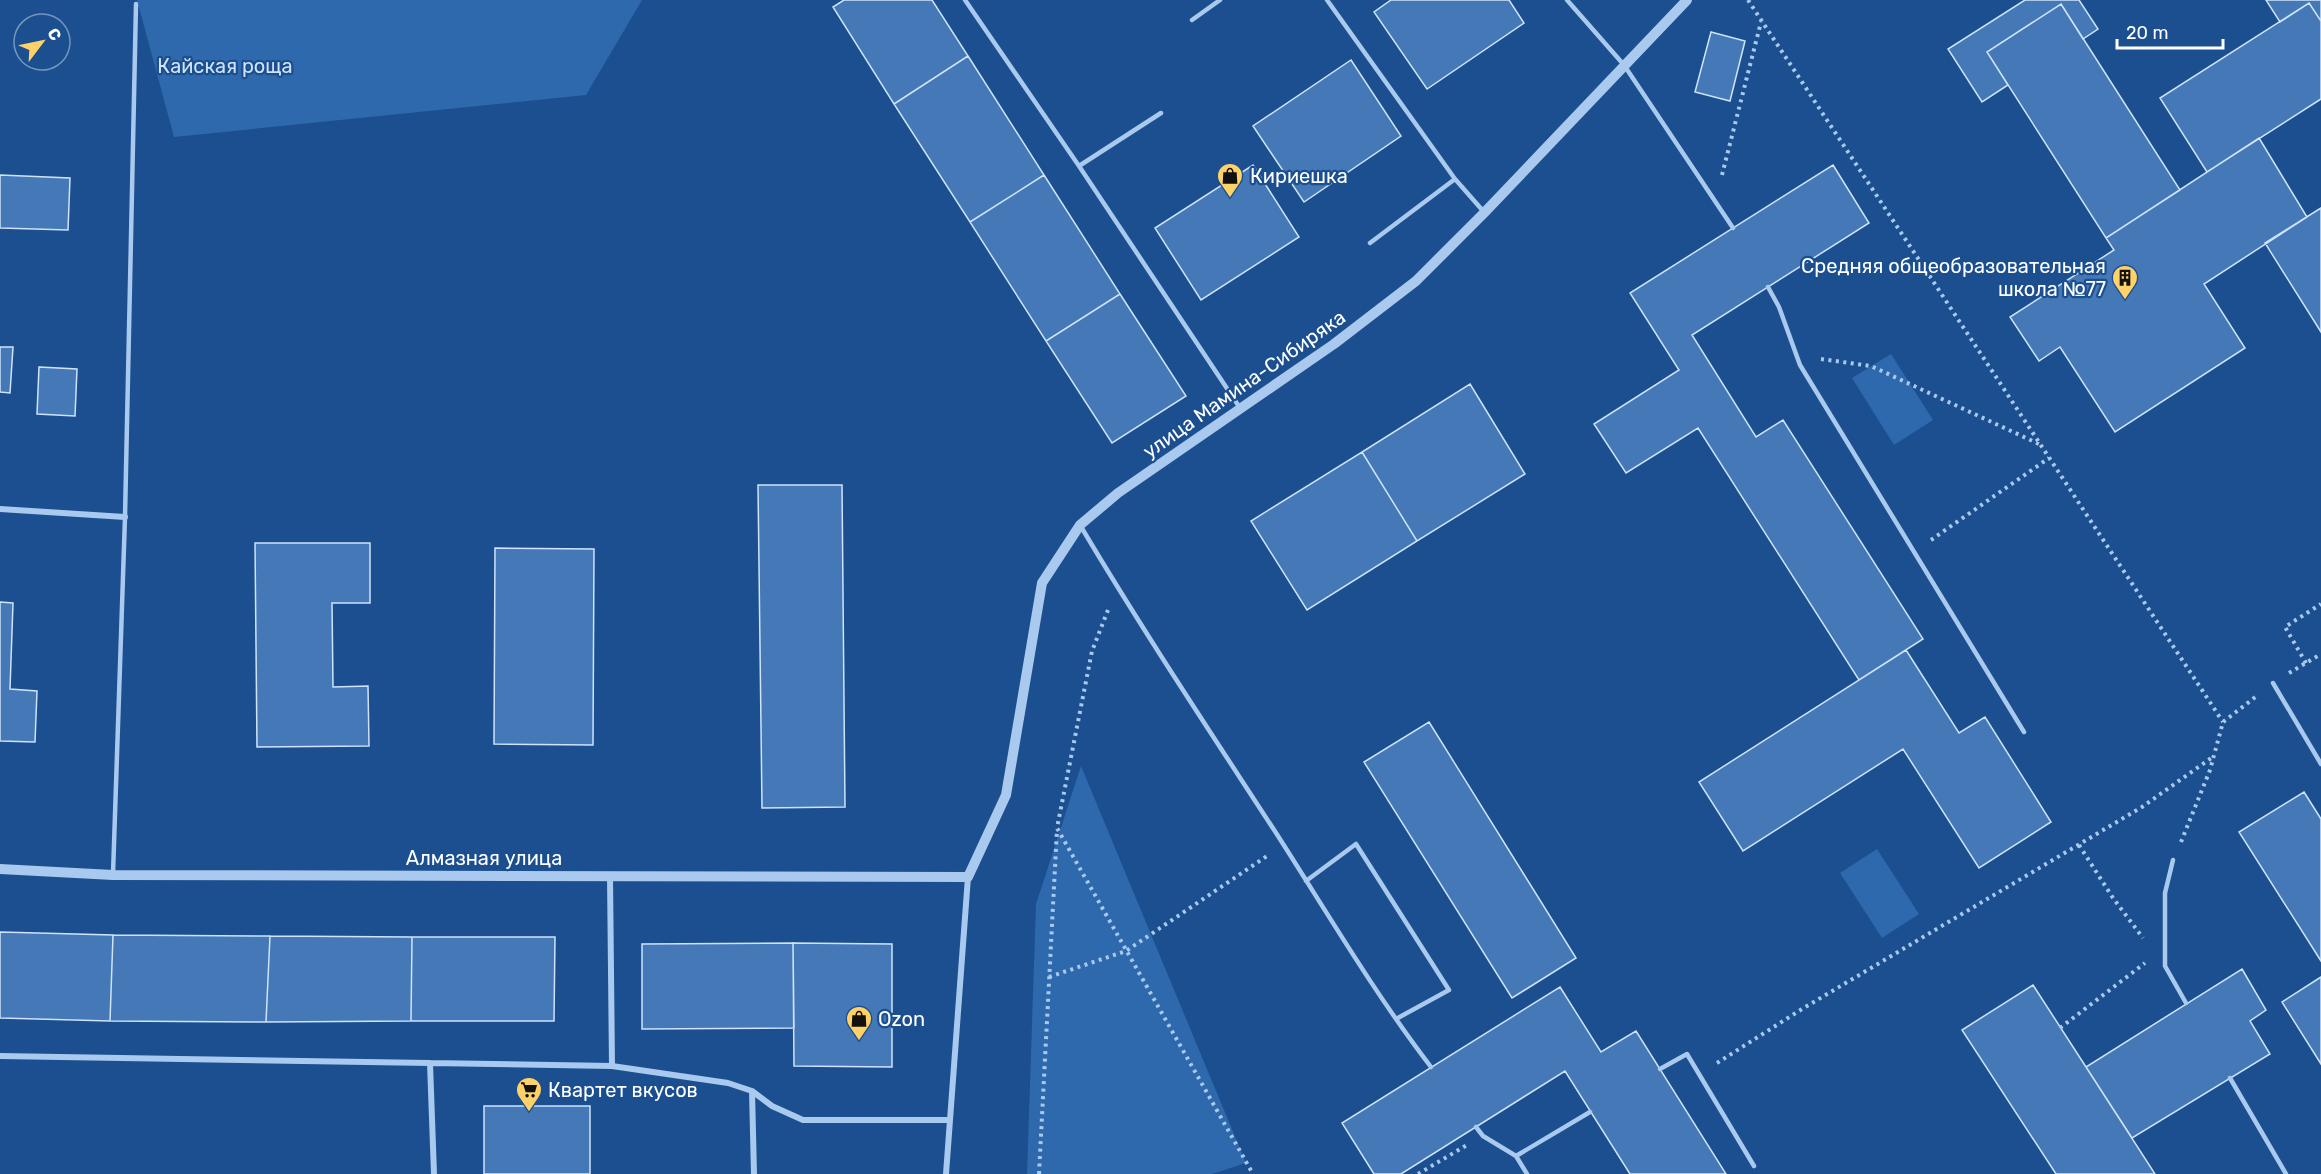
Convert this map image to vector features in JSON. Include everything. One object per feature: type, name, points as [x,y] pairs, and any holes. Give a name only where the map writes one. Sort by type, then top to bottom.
[{"type":"street","name":"улица Мамина-Сибиряка","points":[[968,877],[1006,795],[1042,584],[1080,525],[1118,493],[1242,410],[1416,281],[1687,0]]},
{"type":"street","points":[[0,509],[125,517]]},
{"type":"street","name":"Алмазная улица","points":[[0,869],[113,875],[968,877]]},
{"type":"street","points":[[610,876],[612,1066]]},
{"type":"street","points":[[946,1174],[968,877]]},
{"type":"street","points":[[0,1056],[612,1066],[728,1083],[752,1091],[772,1106],[803,1120],[950,1120]]},
{"type":"street","points":[[430,1063],[434,1174]]},
{"type":"street","points":[[752,1091],[754,1174]]},
{"type":"lane","points":[[965,0],[1242,410]]},
{"type":"lane","points":[[1192,20],[1220,0]]},
{"type":"lane","points":[[1327,0],[1455,178],[1484,213]]},
{"type":"lane","points":[[1567,0],[1624,65],[1733,228]]},
{"type":"lane","points":[[113,875],[125,517],[136,4]]},
{"type":"lane","points":[[1079,166],[1161,113]]},
{"type":"lane","points":[[1370,243],[1455,178]]},
{"type":"lane","points":[[1768,287],[1779,307],[1800,365],[2024,732]]},
{"type":"lane","points":[[1080,525],[1306,881],[1396,1019],[1431,1067]]},
{"type":"lane","points":[[2273,683],[2321,764]]},
{"type":"lane","points":[[1306,881],[1356,844],[1449,990],[1396,1019]]},
{"type":"lane","points":[[2173,860],[2165,892],[2165,966],[2186,1003]]},
{"type":"lane","points":[[1660,1069],[1687,1054],[1754,1166]]},
{"type":"lane","points":[[2230,1078],[2286,1174]]},
{"type":"lane","points":[[1516,1156],[1590,1112]]},
{"type":"lane","points":[[1476,1127],[1483,1136],[1516,1156],[1527,1174]]},
{"type":"path","points":[[1748,0],[2223,722]]},
{"type":"path","points":[[1715,202],[1761,22]]},
{"type":"path","points":[[1796,356],[1871,366],[2039,444]]},
{"type":"path","points":[[1913,552],[2049,458]]},
{"type":"path","points":[[1039,1174],[1057,828],[1092,651],[1117,586]]},
{"type":"path","points":[[2306,663],[2285,627],[2321,604]]},
{"type":"path","points":[[2173,860],[2210,770],[2223,722],[2273,683],[2321,654]]},
{"type":"path","points":[[1699,1075],[1802,1009],[2142,807],[2214,756]]},
{"type":"path","points":[[1057,828],[1253,1174]]},
{"type":"path","points":[[1049,977],[1126,951],[1284,845]]},
{"type":"path","points":[[2079,845],[2113,898],[2165,966]]},
{"type":"path","points":[[2060,1028],[2156,955]]},
{"type":"path","points":[[1418,1174],[1483,1136]]},
{"type":"green space","name":"Кайская роща","points":[[137,0],[642,0],[586,95],[174,137]]},
{"type":"green space","points":[[1891,354],[1933,420],[1894,445],[1852,378]]},
{"type":"green space","points":[[1081,766],[1246,1163],[1212,1174],[1027,1174],[1036,904]]},
{"type":"green space","points":[[1877,849],[1919,914],[1882,938],[1840,873]]},
{"type":"building","points":[[844,0],[932,0],[968,56],[894,104],[833,7]]},
{"type":"building","points":[[1391,0],[1509,0],[1524,23],[1427,89],[1374,12]]},
{"type":"building","points":[[2025,0],[2079,0],[2098,29],[2083,39],[2061,4],[1987,52],[2008,85],[1982,102],[1948,49]]},
{"type":"building","points":[[2266,0],[2321,0],[2321,21],[2309,3],[2280,22]]},
{"type":"building","points":[[2309,3],[2321,21],[2321,99],[2207,172],[2160,98]]},
{"type":"building","name":"Средняя общеобразовательная школа №77","points":[[2061,4],[2180,190],[2106,238],[1987,52]]},
{"type":"building","points":[[1711,32],[1745,41],[1730,101],[1695,92]]},
{"type":"building","points":[[968,56],[1044,175],[970,222],[894,104]]},
{"type":"building","points":[[1351,60],[1401,136],[1304,202],[1253,126]]},
{"type":"building","name":"Средняя общеобразовательная школа №77","points":[[2259,138],[2307,217],[2204,284],[2245,348],[2115,432],[2060,347],[2039,361],[2010,317],[2114,250],[2106,238]]},
{"type":"building","points":[[1253,165],[1299,237],[1201,300],[1155,228]]},
{"type":"building","points":[[1833,165],[1869,223],[1692,335],[1756,437],[1783,420],[1923,639],[1859,680],[1698,428],[1626,473],[1594,424],[1679,370],[1630,293]]},
{"type":"building","points":[[0,175],[70,178],[68,230],[0,228]]},
{"type":"building","points":[[1044,175],[1120,294],[1046,341],[970,222]]},
{"type":"building","points":[[2321,208],[2321,332],[2265,243]]},
{"type":"building","points":[[1120,294],[1186,396],[1112,443],[1046,341]]},
{"type":"building","points":[[0,347],[13,347],[10,393],[0,392]]},
{"type":"building","points":[[39,367],[77,369],[75,416],[37,414]]},
{"type":"building","points":[[1470,384],[1525,474],[1417,541],[1362,452]]},
{"type":"building","points":[[1362,452],[1417,541],[1307,610],[1251,521]]},
{"type":"building","points":[[758,485],[842,485],[845,807],[762,808]]},
{"type":"building","points":[[255,543],[370,543],[370,603],[332,603],[333,687],[368,686],[369,746],[257,747]]},
{"type":"building","points":[[495,548],[594,549],[593,745],[494,744]]},
{"type":"building","points":[[0,602],[13,603],[10,689],[37,691],[35,742],[0,741]]},
{"type":"building","points":[[1906,650],[1959,733],[1985,717],[2051,822],[1979,868],[1903,749],[1743,851],[1699,782]]},
{"type":"building","points":[[1429,722],[1576,958],[1512,998],[1364,762]]},
{"type":"building","points":[[2304,792],[2321,819],[2321,961],[2239,832]]},
{"type":"building","points":[[0,932],[113,935],[110,1021],[0,1018]]},
{"type":"building","points":[[113,935],[270,936],[266,1022],[110,1021]]},
{"type":"building","points":[[270,936],[412,937],[411,1021],[266,1022]]},
{"type":"building","points":[[412,937],[555,937],[554,1021],[411,1021]]},
{"type":"building","points":[[793,943],[794,1028],[642,1029],[642,944]]},
{"type":"building","points":[[793,943],[892,944],[892,1067],[794,1066]]},
{"type":"building","points":[[2242,969],[2266,1010],[2250,1021],[2270,1054],[2132,1138],[2086,1067]]},
{"type":"building","points":[[2321,977],[2321,1064],[2282,1002]]},
{"type":"building","points":[[2033,985],[2155,1174],[2056,1174],[1962,1030]]},
{"type":"building","points":[[1560,987],[1601,1052],[1636,1031],[1726,1174],[1630,1174],[1565,1071],[1401,1174],[1374,1174],[1342,1123]]},
{"type":"building","points":[[484,1106],[590,1106],[590,1174],[484,1174]]},
{"type":"place","name":"Кириешка","points":[[1230,199]]},
{"type":"place","name":"Средняя общеобразовательная школа №77","points":[[2125,301]]},
{"type":"place","name":"Ozon","points":[[859,1042]]},
{"type":"place","name":"Квартет вкусов","points":[[529,1113]]}]
